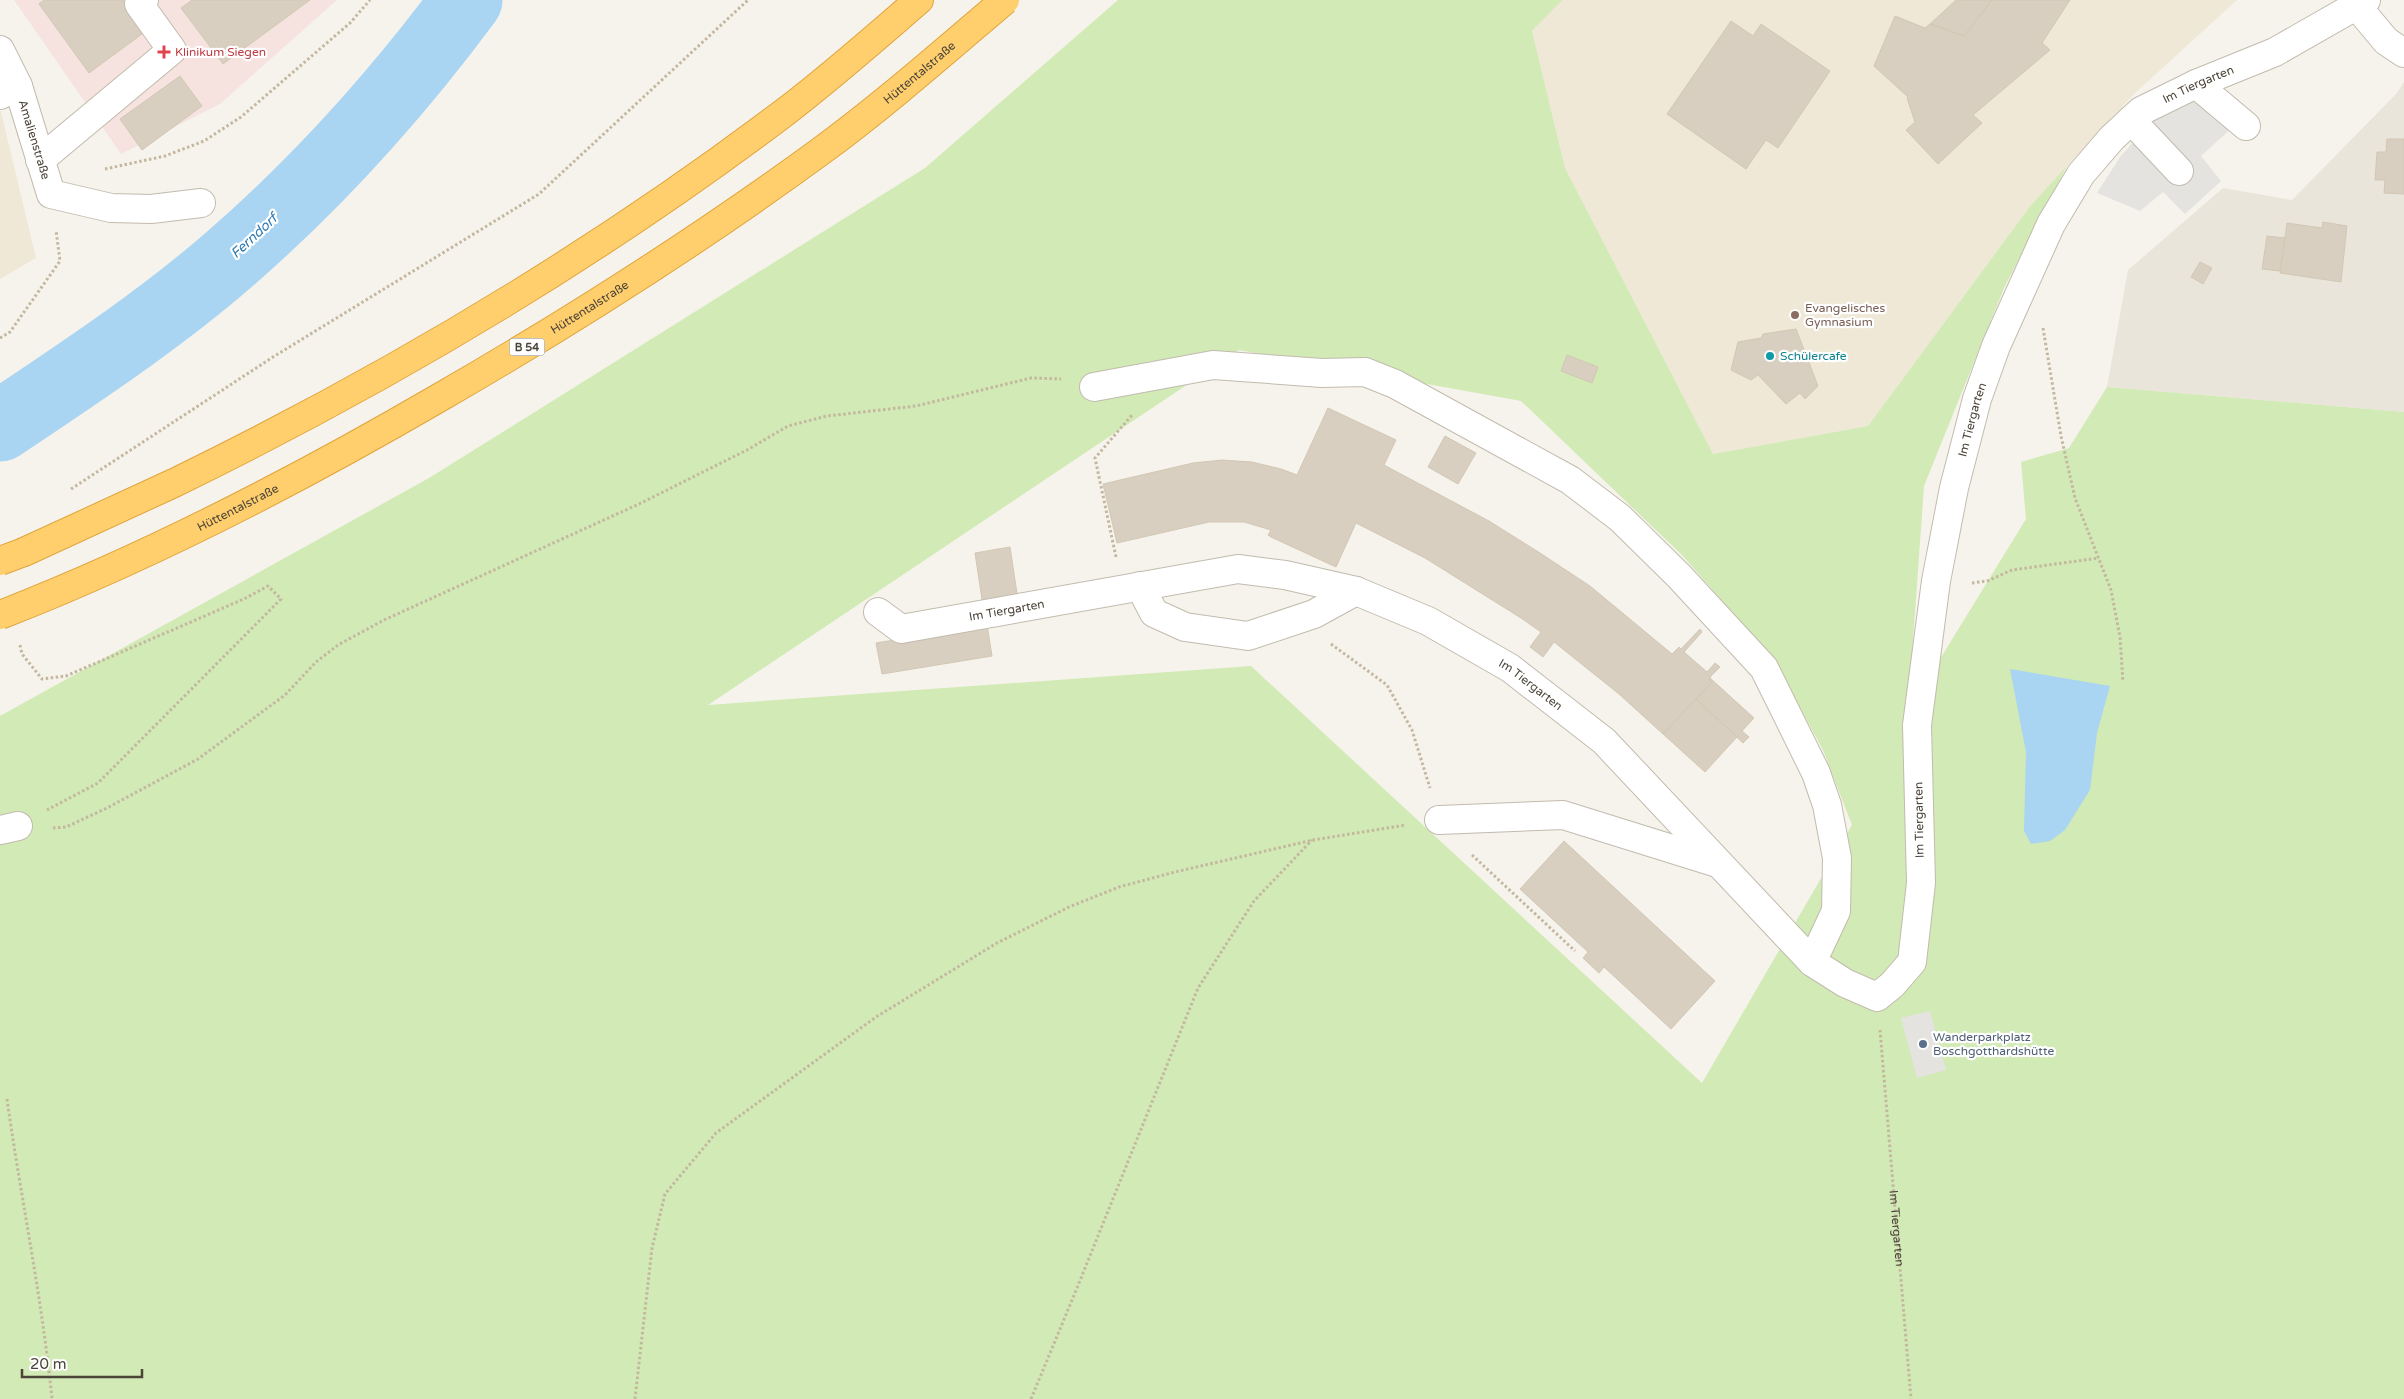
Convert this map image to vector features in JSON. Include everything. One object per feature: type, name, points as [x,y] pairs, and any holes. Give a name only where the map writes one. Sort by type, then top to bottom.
[{"type":"highway","points":[[8,556],[174,482],[330,402],[512,298],[664,199],[786,111],[919,0]]},
{"type":"highway","name":"Hüttentalstraße","points":[[0,615],[196,530],[359,445],[529,346],[693,241],[824,149],[1005,0]]},
{"type":"street","points":[[40,160],[172,50],[139,4],[144,0]]},
{"type":"street","points":[[2361,2],[2386,41],[2404,53]]},
{"type":"street","name":"Im Tiergarten","points":[[878,612],[901,629],[1238,569],[1285,575],[1356,591],[1428,621],[1510,668],[1604,741],[1812,962],[1846,983],[1877,997],[1892,985],[1912,962],[1921,883],[1917,725],[1936,581],[1954,488],[1977,399],[2022,283],[2051,224],[2081,174],[2112,138],[2141,111],[2196,84],[2275,52],[2361,2]]},
{"type":"street","name":"Amalienstraße","points":[[0,50],[9,91],[40,160],[51,194]]},
{"type":"street","points":[[2196,84],[2246,126]]},
{"type":"street","points":[[2131,120],[2179,171]]},
{"type":"street","points":[[51,194],[111,208],[151,209],[201,203]]},
{"type":"street","points":[[1094,387],[1213,366],[1322,373],[1365,372],[1395,384],[1570,480],[1620,518],[1679,576],[1764,668],[1816,773],[1827,806],[1837,858],[1836,911],[1812,962]]},
{"type":"street","points":[[1140,586],[1154,613],[1185,627],[1248,636],[1314,614],[1356,591]]},
{"type":"street","points":[[1439,820],[1563,815],[1718,863]]},
{"type":"path","points":[[98,170],[165,156],[211,136],[241,117],[276,88],[350,23],[370,0]]},
{"type":"path","points":[[0,338],[10,332],[60,261],[51,194]]},
{"type":"path","points":[[2022,283],[2040,309],[2053,393],[2073,490],[2111,590],[2120,637],[2124,682]]},
{"type":"path","points":[[9,828],[44,829],[66,827],[107,808],[198,759],[241,730],[285,695],[316,662],[338,645],[384,620],[639,504],[747,450],[788,426],[828,416],[916,406],[1031,378],[1061,379],[1094,387]]},
{"type":"path","points":[[1112,546],[1094,458],[1132,417],[1133,380]]},
{"type":"path","points":[[1936,581],[1970,583],[1987,581],[2012,570],[2099,558]]},
{"type":"path","points":[[635,1399],[652,1248],[666,1194],[716,1133],[876,1017],[997,943],[1069,907],[1119,887],[1313,840],[1439,820]]},
{"type":"path","points":[[1030,1399],[1078,1288],[1198,988],[1254,901],[1313,840]]},
{"type":"path","name":"Im Tiergarten","points":[[1877,997],[1912,1399]]},
{"type":"path","points":[[7,1099],[20,1196],[46,1344],[52,1399]]},
{"type":"shaded area","name":"Klinikum Siegen","points":[[14,0],[337,0],[220,104],[121,154]]},
{"type":"shaded area","name":"Evangelisches Gymnasium","points":[[1560,0],[2237,0],[2134,94],[2031,205],[1868,426],[1713,454],[1565,168],[1532,31]]},
{"type":"shaded area","points":[[2404,82],[2404,412],[2107,387],[2128,270],[2223,188],[2292,200],[2396,94]]},
{"type":"shaded area","points":[[2198,91],[2236,124],[2201,156],[2221,181],[2185,214],[2163,192],[2140,211],[2097,193],[2120,157],[2154,119]]},
{"type":"shaded area","points":[[0,108],[36,258],[0,279]]},
{"type":"shaded area","name":"Wanderparkplatz Boschgotthardshütte","points":[[1930,1011],[1946,1070],[1917,1078],[1901,1018]]},
{"type":"green space","points":[[1118,0],[1562,0],[1532,31],[1565,168],[1713,454],[1868,426],[2031,205],[2067,166],[2004,288],[1924,486],[1908,711],[2026,519],[2021,462],[2069,448],[2107,387],[2404,412],[2404,1399],[0,1399],[0,716],[429,478],[925,168]],"holes":[[[1239,350],[1521,401],[1682,555],[1774,660],[1823,750],[1852,825],[1702,1083],[1251,666],[708,705]]]},
{"type":"water","points":[[2010,669],[2110,686],[2097,733],[2090,790],[2065,830],[2050,841],[2031,844],[2024,831],[2026,752]]},
{"type":"building","points":[[44,0],[123,0],[146,31],[89,73],[39,4]]},
{"type":"building","points":[[192,0],[310,0],[223,64],[181,8]]},
{"type":"building","points":[[1956,0],[1992,0],[1964,36],[1930,24]]},
{"type":"building","points":[[1992,0],[2070,0],[2042,43],[2050,50],[1973,115],[1982,123],[1938,164],[1906,130],[1915,122],[1908,97],[1874,66],[1895,16],[1925,28],[1930,24],[1964,36]]},
{"type":"building","points":[[1731,21],[1753,36],[1761,24],[1830,71],[1778,148],[1766,140],[1746,169],[1667,114]]},
{"type":"building","points":[[180,76],[202,106],[142,150],[120,119]]},
{"type":"building","points":[[2387,139],[2404,139],[2404,194],[2384,193],[2385,180],[2375,180],[2377,152],[2386,152]]},
{"type":"building","points":[[2323,222],[2347,226],[2341,282],[2280,273],[2287,223],[2322,228]]},
{"type":"building","points":[[2267,236],[2285,238],[2280,271],[2262,269]]},
{"type":"building","points":[[2200,262],[2212,268],[2203,284],[2191,277]]},
{"type":"building","name":"Schülercafe","points":[[1796,329],[1818,386],[1805,399],[1800,393],[1786,404],[1758,375],[1751,380],[1731,370],[1738,342],[1761,338],[1763,334]]},
{"type":"building","points":[[1567,355],[1598,367],[1592,383],[1561,371]]},
{"type":"building","points":[[1328,408],[1396,440],[1384,465],[1489,521],[1540,553],[1590,586],[1672,654],[1679,647],[1681,649],[1700,629],[1702,632],[1684,652],[1707,672],[1715,663],[1720,667],[1711,676],[1709,680],[1712,682],[1663,734],[1619,694],[1554,642],[1543,657],[1530,647],[1541,632],[1521,618],[1425,558],[1356,523],[1336,567],[1271,537],[1268,535],[1271,530],[1244,522],[1209,522],[1117,543],[1103,484],[1193,463],[1222,460],[1252,462],[1297,475]]},
{"type":"building","points":[[1445,436],[1476,453],[1458,484],[1428,467]]},
{"type":"building","points":[[1010,547],[1018,600],[983,606],[975,553]]},
{"type":"building","points":[[987,625],[992,656],[882,674],[876,643]]},
{"type":"building","points":[[1710,678],[1754,718],[1742,731],[1749,737],[1743,743],[1696,699],[1712,682],[1709,680]]},
{"type":"building","points":[[1696,699],[1737,737],[1705,772],[1663,734]]},
{"type":"building","points":[[1564,841],[1715,981],[1671,1029],[1604,967],[1599,973],[1583,958],[1588,952],[1520,889]]},
{"type":"waterway","name":"Ferndorf","points":[[0,426],[148,324],[205,280],[264,228],[296,198],[356,135],[441,35],[467,0]]},
{"type":"place","name":"Klinikum Siegen","points":[[164,52]]},
{"type":"place","name":"Evangelisches Gymnasium","points":[[1795,315]]},
{"type":"place","name":"Schülercafe","points":[[1770,356]]},
{"type":"place","name":"Wanderparkplatz Boschgotthardshütte","points":[[1923,1044]]}]
